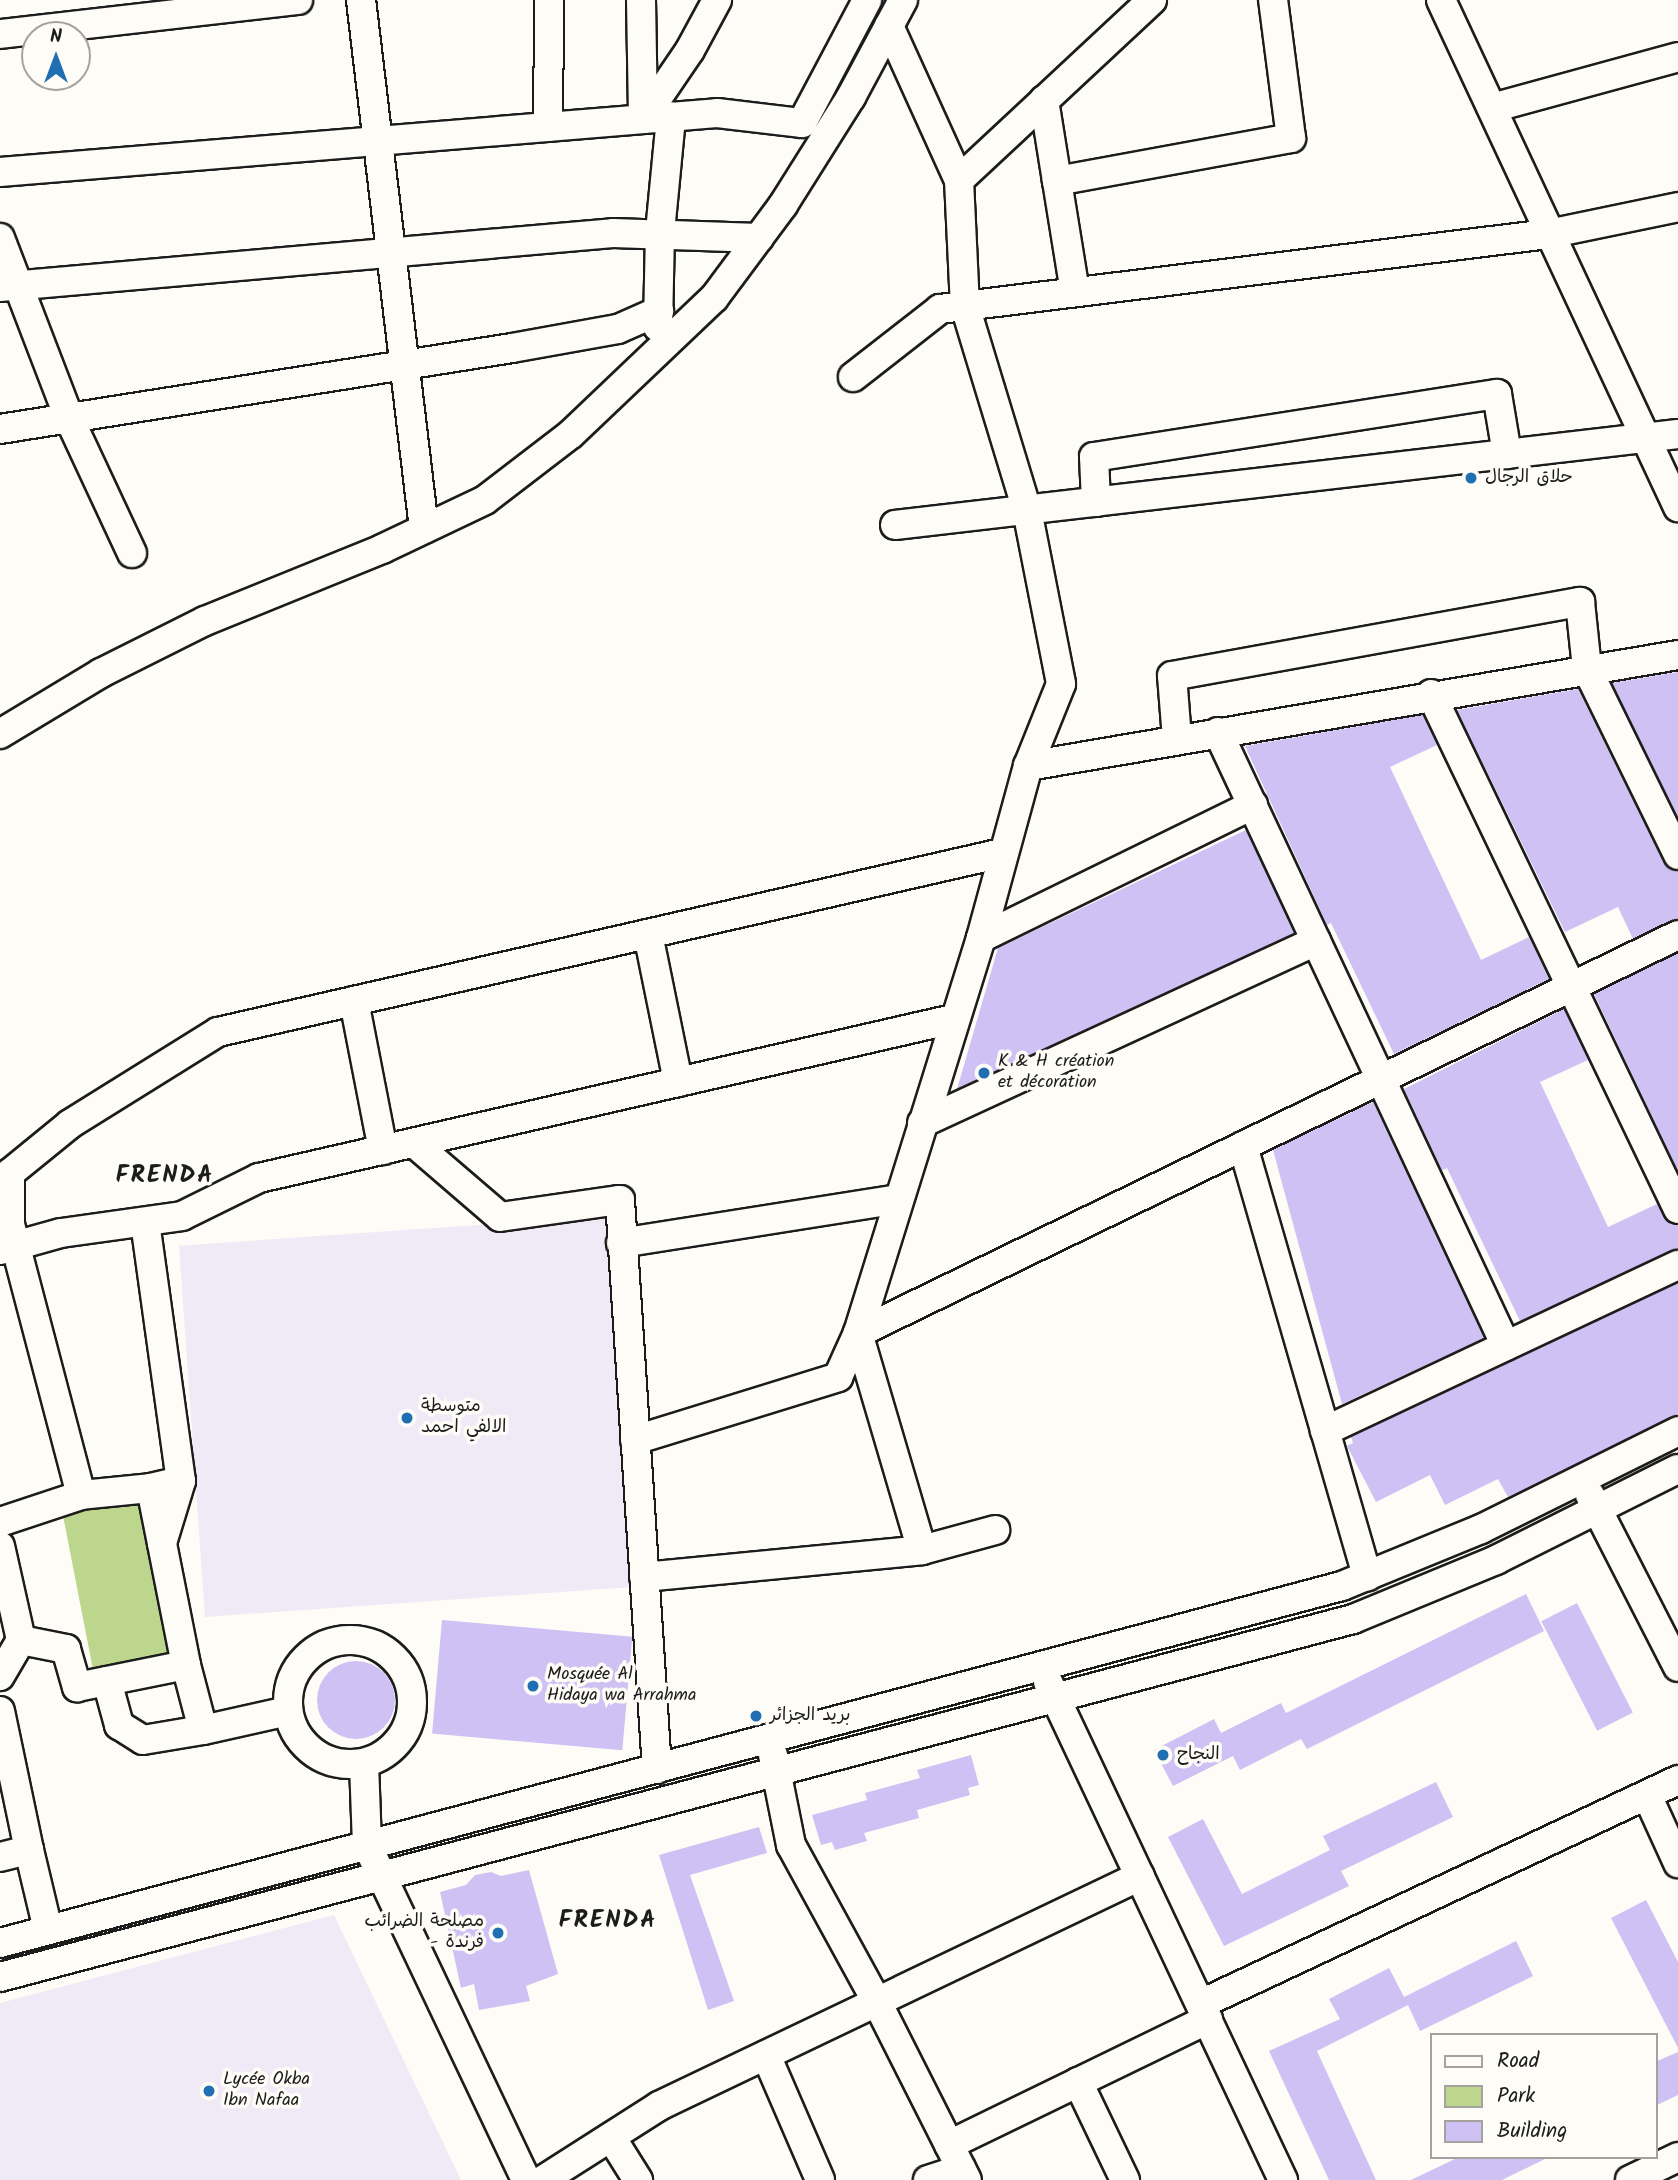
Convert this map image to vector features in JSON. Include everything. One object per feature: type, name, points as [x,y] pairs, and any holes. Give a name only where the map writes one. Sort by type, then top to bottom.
[{"type":"street","points":[[0,34],[153,9],[298,0]]},
{"type":"street","points":[[361,0],[382,141],[390,250],[407,365],[424,528]]},
{"type":"street","points":[[548,127],[550,0]]},
{"type":"street","points":[[641,0],[657,118],[660,232],[658,354]]},
{"type":"street","points":[[657,118],[717,0]]},
{"type":"street","points":[[0,172],[717,113],[802,124],[867,0]]},
{"type":"street","points":[[0,734],[101,673],[205,621],[382,549],[485,500],[571,434],[715,299],[759,238],[844,108],[904,0]]},
{"type":"street","points":[[959,180],[1152,0]]},
{"type":"street","points":[[1057,181],[1291,138],[1273,0]]},
{"type":"street","points":[[1441,0],[1548,234],[1678,507]]},
{"type":"street","points":[[635,1440],[838,1377],[858,1333],[953,1019],[981,938],[1002,853],[1028,766],[1061,684],[1027,510],[965,306],[959,180],[889,26]]},
{"type":"street","points":[[1492,108],[1678,57]]},
{"type":"street","points":[[1044,100],[1076,292]]},
{"type":"street","points":[[853,377],[940,309],[1548,234],[1678,207]]},
{"type":"street","points":[[8,286],[390,250],[660,232],[759,238]]},
{"type":"street","points":[[0,238],[8,286],[132,553]]},
{"type":"street","points":[[0,429],[618,329],[659,311]]},
{"type":"street","points":[[1096,502],[1094,457],[1497,394],[1507,454]]},
{"type":"street","points":[[895,525],[1678,434]]},
{"type":"street","points":[[1177,739],[1171,676],[1580,602],[1587,669],[1678,855]]},
{"type":"street","points":[[1028,766],[1431,694],[1678,655]]},
{"type":"street","points":[[1431,694],[1678,1209]]},
{"type":"street","points":[[1218,732],[1506,1346]]},
{"type":"street","points":[[981,938],[1253,805]]},
{"type":"street","points":[[81,1495],[8,1248],[9,1173],[70,1124],[218,1032],[1002,853]]},
{"type":"street","points":[[648,934],[678,1082]]},
{"type":"street","points":[[858,1333],[1678,935]]},
{"type":"street","points":[[922,1123],[1316,941]]},
{"type":"street","points":[[354,1001],[383,1150]]},
{"type":"street","points":[[8,1248],[61,1233],[183,1216],[259,1178],[953,1019]]},
{"type":"street","points":[[414,1143],[500,1217],[620,1200],[657,1769]]},
{"type":"street","points":[[1243,1146],[1367,1576]]},
{"type":"street","points":[[621,1243],[899,1199]]},
{"type":"street","points":[[145,1222],[181,1481],[162,1543]]},
{"type":"street","points":[[1325,1431],[1678,1265]]},
{"type":"street","points":[[858,1333],[922,1550]]},
{"type":"street","points":[[0,1943],[1041,1668],[1367,1576],[1481,1529],[1678,1431]]},
{"type":"street","points":[[0,1977],[1353,1619],[1496,1560],[1678,1469]]},
{"type":"street","points":[[1580,1480],[1599,1509],[1678,1667]]},
{"type":"street","points":[[0,1522],[81,1495],[151,1488],[181,1481]]},
{"type":"street","points":[[151,1488],[186,1665],[203,1730]]},
{"type":"street","points":[[644,1577],[922,1550],[995,1530]]},
{"type":"street","points":[[0,1546],[4,1584],[21,1640],[0,1676]]},
{"type":"street","points":[[21,1640],[66,1649],[77,1687],[186,1665]]},
{"type":"street","points":[[348,1640],[387,1652],[401,1666],[413,1705],[398,1742],[364,1763],[343,1764],[307,1747],[288,1711],[292,1680],[310,1654],[348,1640]]},
{"type":"street","points":[[1041,1668],[1283,2180]]},
{"type":"street","points":[[107,1681],[119,1725],[143,1740],[288,1711]]},
{"type":"street","points":[[0,1711],[48,1930]]},
{"type":"street","points":[[771,1739],[791,1846],[877,2002],[959,2165]]},
{"type":"street","points":[[364,1763],[367,1846],[526,2180]]},
{"type":"street","points":[[928,2180],[959,2165],[1078,2082],[1205,2012],[1678,1780]]},
{"type":"street","points":[[1647,1794],[1678,1863]]},
{"type":"street","points":[[0,1857],[29,1850]]},
{"type":"street","points":[[543,2180],[659,2106],[1140,1876]]},
{"type":"street","points":[[766,2055],[820,2180]]},
{"type":"street","points":[[1078,2082],[1125,2180]]},
{"type":"street","points":[[611,2137],[638,2180]]},
{"type":"street","points":[[1630,2180],[1676,2163]]},
{"type":"shaded area","name":"متوسطة الالفي احمد","points":[[605,1216],[631,1587],[205,1617],[179,1246]]},
{"type":"shaded area","name":"Lycée Okba Ibn Nafaa","points":[[334,1915],[461,2180],[0,2180],[0,2003]]},
{"type":"green space","points":[[146,1497],[177,1655],[93,1671],[63,1513]]},
{"type":"building","points":[[1678,672],[1678,817],[1612,683]]},
{"type":"building","points":[[1578,689],[1663,862],[1678,871],[1678,919],[1633,939],[1618,907],[1565,932],[1457,710]]},
{"type":"building","points":[[1423,715],[1437,745],[1390,767],[1481,960],[1529,937],[1549,979],[1394,1054],[1331,923],[1327,925],[1245,746]]},
{"type":"building","points":[[1246,830],[1294,933],[957,1089],[998,948]]},
{"type":"building","points":[[1678,953],[1678,1171],[1594,994]]},
{"type":"building","points":[[1564,1009],[1588,1060],[1540,1082],[1608,1227],[1657,1204],[1668,1222],[1678,1225],[1678,1249],[1520,1321],[1447,1168],[1442,1170],[1404,1089]]},
{"type":"building","points":[[1373,1102],[1484,1338],[1342,1404],[1273,1150]]},
{"type":"building","points":[[1678,1283],[1678,1414],[1508,1497],[1498,1479],[1445,1505],[1430,1475],[1376,1502],[1347,1446],[1353,1443],[1351,1437]]},
{"type":"building","points":[[1526,1594],[1544,1631],[1307,1749],[1301,1739],[1240,1770],[1233,1756],[1173,1786],[1154,1750],[1214,1719],[1221,1733],[1281,1703],[1286,1713]]},
{"type":"building","points":[[1577,1603],[1633,1713],[1597,1731],[1541,1621]]},
{"type":"building","name":"Mosquée Al Hidaya wa Arrahma","points":[[442,1620],[632,1637],[622,1750],[432,1734]]},
{"type":"building","points":[[356,1661],[371,1664],[388,1678],[395,1700],[392,1715],[378,1732],[356,1739],[341,1736],[324,1722],[317,1700],[320,1685],[334,1668]]},
{"type":"building","points":[[971,1755],[979,1785],[968,1788],[970,1795],[917,1810],[919,1818],[864,1833],[867,1841],[835,1850],[832,1842],[821,1845],[812,1815],[867,1800],[865,1793],[920,1778],[917,1770]]},
{"type":"building","points":[[1436,1782],[1453,1817],[1341,1871],[1349,1886],[1224,1946],[1168,1837],[1203,1819],[1242,1894],[1330,1850],[1323,1836]]},
{"type":"building","points":[[759,1827],[767,1853],[690,1875],[734,2001],[708,2010],[659,1855]]},
{"type":"building","name":"مصلحة الضرائب - فرندة","points":[[529,1870],[558,1974],[526,1986],[530,2001],[479,2010],[474,1984],[461,1988],[440,1892],[466,1885],[475,1875],[491,1872],[501,1876]]},
{"type":"building","points":[[1646,1900],[1678,1962],[1678,2048],[1611,1918]]},
{"type":"building","points":[[1516,1941],[1533,1976],[1420,2031],[1408,2005],[1317,2051],[1376,2180],[1329,2180],[1269,2051],[1340,2019],[1329,1999],[1389,1968],[1404,1997]]},
{"type":"building","points":[[1678,2052],[1678,2095],[1657,2105],[1657,2061]]},
{"type":"building","points":[[1455,2159],[1545,2159],[1502,2180],[1411,2180]]},
{"type":"place","name":"حلاق الرجال","points":[[1471,478]]},
{"type":"place","name":"K & H création et décoration","points":[[984,1073]]},
{"type":"place","name":"متوسطة الالفي احمد","points":[[407,1418]]},
{"type":"place","name":"Mosquée Al Hidaya wa Arrahma","points":[[533,1686]]},
{"type":"place","name":"بريد الجزائر","points":[[756,1716]]},
{"type":"place","name":"النجاح","points":[[1163,1755]]},
{"type":"place","name":"مصلحة الضرائب - فرندة","points":[[498,1933]]},
{"type":"place","name":"Lycée Okba Ibn Nafaa","points":[[209,2091]]},
{"type":"district","name":"FRENDA","points":[[165,1176]]},
{"type":"district","name":"FRENDA","points":[[608,1921]]}]
